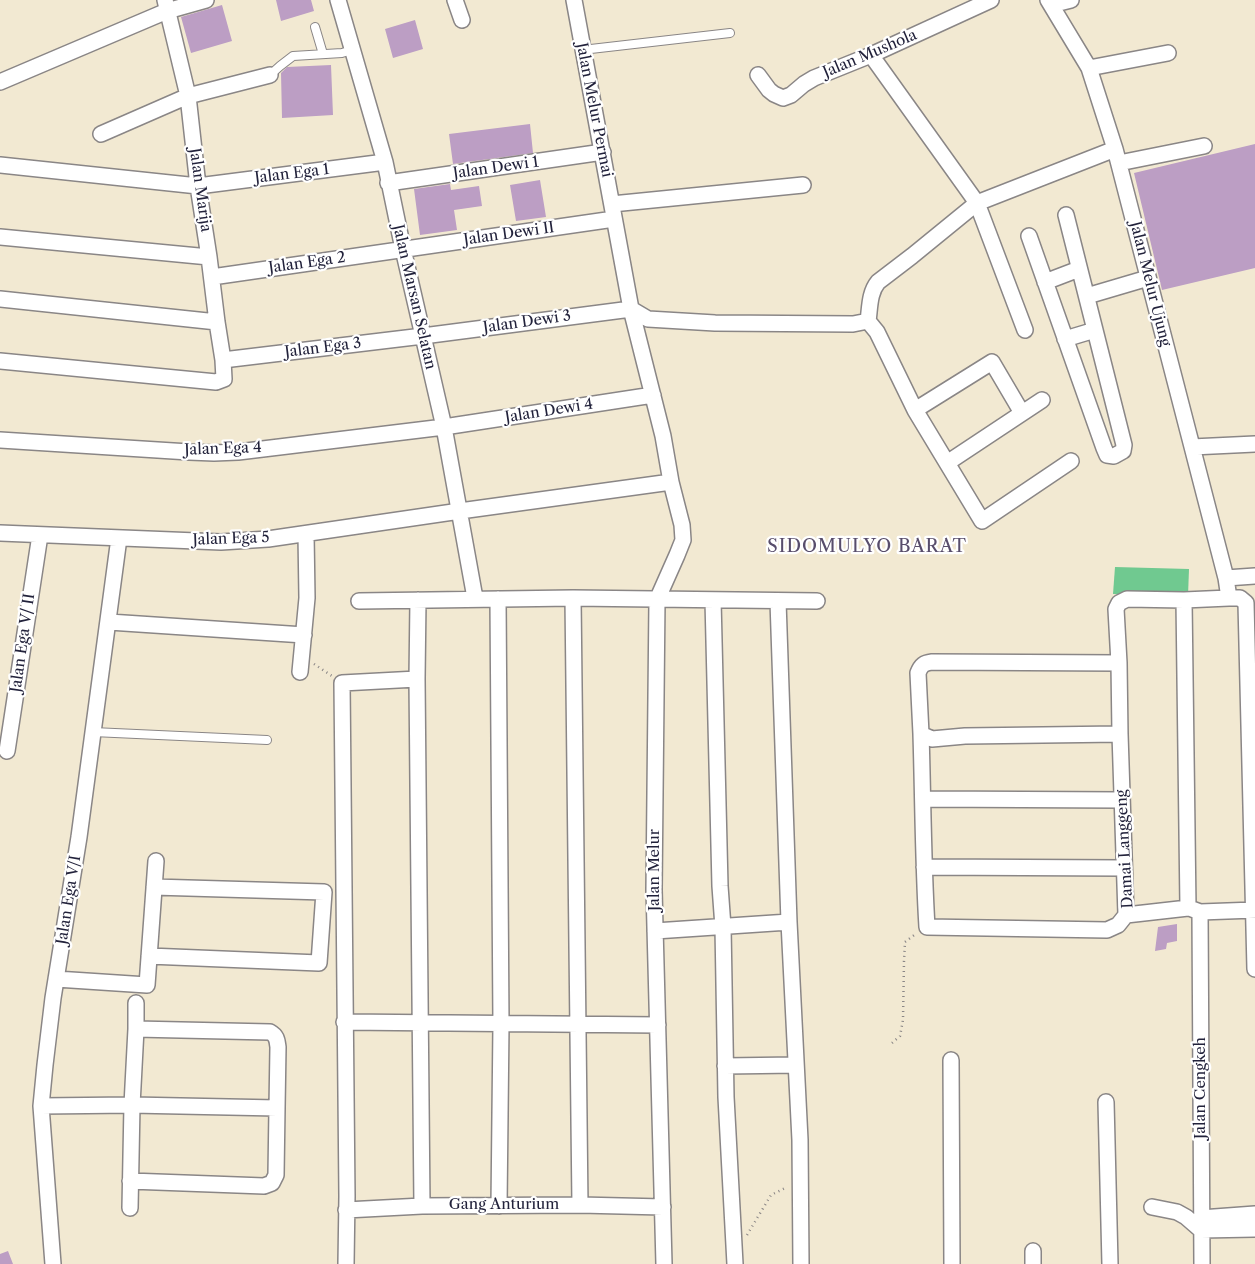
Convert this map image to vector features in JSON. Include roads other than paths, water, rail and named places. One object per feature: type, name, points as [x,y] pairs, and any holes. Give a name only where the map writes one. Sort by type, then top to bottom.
[{"type":"street","points":[[0,82],[166,5],[206,0]]},
{"type":"street","name":"Jalan Marsan Selatan","points":[[338,0],[385,162],[422,336],[444,427],[475,598]]},
{"type":"street","points":[[455,0],[462,20]]},
{"type":"street","name":"Jalan Melur Permai","points":[[574,0],[631,309]]},
{"type":"street","name":"Jalan Mushola","points":[[758,74],[769,90],[783,98],[791,95],[814,78],[871,55],[991,0]]},
{"type":"street","points":[[1049,3],[1071,0]]},
{"type":"street","name":"Jalan Melur Ujung","points":[[1049,3],[1089,68],[1117,156],[1226,578],[1229,598]]},
{"type":"street","name":"Jalan Marija","points":[[0,361],[216,382],[224,379],[188,96],[166,5]]},
{"type":"street","points":[[1089,68],[1168,52]]},
{"type":"street","points":[[871,55],[977,203],[1025,330]]},
{"type":"street","points":[[101,134],[188,96],[270,75]]},
{"type":"street","points":[[1071,461],[982,521],[915,410],[877,332],[868,321],[872,293],[878,282],[977,203],[1117,156],[1204,146]]},
{"type":"street","name":"Jalan Dewi 1","points":[[388,183],[603,152]]},
{"type":"street","name":"Jalan Ega 1","points":[[0,165],[198,186],[385,162]]},
{"type":"street","name":"Jalan Dewi II","points":[[403,249],[613,212],[803,185]]},
{"type":"street","points":[[1029,236],[1104,448],[1107,455],[1114,456],[1122,451],[1124,445],[1066,215]]},
{"type":"street","points":[[0,237],[209,257]]},
{"type":"street","name":"Jalan Ega 2","points":[[212,277],[403,249]]},
{"type":"street","points":[[1045,282],[1079,269]]},
{"type":"street","points":[[1086,296],[1148,278]]},
{"type":"street","points":[[0,299],[217,322]]},
{"type":"street","points":[[631,309],[648,319],[654,320],[853,324],[868,321]]},
{"type":"street","name":"Jalan Dewi 3","points":[[422,336],[631,309]]},
{"type":"street","name":"Jalan Melur","points":[[631,309],[654,395],[671,482],[682,525],[682,540],[657,600],[654,881],[664,1264]]},
{"type":"street","points":[[1066,339],[1095,330]]},
{"type":"street","name":"Jalan Ega 3","points":[[223,360],[422,336]]},
{"type":"street","points":[[915,410],[992,362],[1022,413]]},
{"type":"street","name":"Jalan Dewi 4","points":[[444,427],[654,395]]},
{"type":"street","points":[[947,463],[1042,400]]},
{"type":"street","name":"Jalan Ega 4","points":[[0,440],[214,453],[238,452],[444,427]]},
{"type":"street","points":[[1192,447],[1255,444]]},
{"type":"street","name":"Jalan Ega 5","points":[[0,533],[228,542],[268,539],[671,482]]},
{"type":"street","points":[[300,672],[307,598],[306,534]]},
{"type":"street","name":"Jalan Ega V/ II","points":[[7,752],[40,535]]},
{"type":"street","name":"Jalan Ega V/I","points":[[53,1264],[41,1106],[56,979],[79,837],[120,538]]},
{"type":"street","points":[[1226,578],[1255,576]]},
{"type":"street","points":[[573,598],[580,1205]]},
{"type":"street","points":[[359,601],[573,598],[817,602]]},
{"type":"street","points":[[1229,598],[1240,598],[1246,603],[1255,969]]},
{"type":"street","name":"Damai Langgeng","points":[[1229,598],[1184,600],[1127,599],[1119,603],[1116,609],[1126,915],[1194,910],[1254,910]]},
{"type":"street","points":[[498,599],[501,1024],[499,1206]]},
{"type":"street","points":[[418,600],[417,679],[422,1206]]},
{"type":"street","points":[[713,600],[720,886],[723,927],[725,1066],[735,1261]]},
{"type":"street","points":[[1184,600],[1194,910]]},
{"type":"street","points":[[778,601],[789,922],[800,1140],[801,1264]]},
{"type":"street","points":[[109,622],[304,635]]},
{"type":"street","points":[[1119,663],[932,662],[924,663],[918,673],[927,927],[1107,930],[1118,925],[1126,915]]},
{"type":"street","points":[[346,1264],[342,683],[417,679]]},
{"type":"street","points":[[920,734],[932,739],[965,736],[1120,734]]},
{"type":"street","points":[[923,799],[1122,800]]},
{"type":"street","points":[[56,979],[147,985],[156,861]]},
{"type":"street","points":[[924,867],[1124,868]]},
{"type":"street","points":[[149,956],[319,963],[321,945],[324,892],[154,887]]},
{"type":"street","name":"Jalan Cengkeh","points":[[1194,910],[1202,1264]]},
{"type":"street","points":[[655,931],[789,922]]},
{"type":"street","points":[[130,1208],[136,1003]]},
{"type":"street","points":[[344,1022],[658,1025]]},
{"type":"street","points":[[130,1181],[264,1186],[272,1183],[276,1175],[278,1047],[275,1035],[270,1032],[136,1029]]},
{"type":"street","points":[[951,1060],[952,1264]]},
{"type":"street","points":[[725,1066],[796,1066]]},
{"type":"street","points":[[1106,1102],[1110,1264]]},
{"type":"street","points":[[41,1106],[132,1105],[277,1108]]},
{"type":"street","name":"Gang Anturium","points":[[346,1210],[422,1206],[580,1205],[663,1207]]},
{"type":"street","points":[[1152,1207],[1177,1212],[1201,1224],[1255,1229]]},
{"type":"street","points":[[1201,1224],[1255,1214]]},
{"type":"lane","points":[[314,27],[323,54]]},
{"type":"lane","points":[[582,50],[730,33]]},
{"type":"lane","points":[[270,75],[292,56],[352,50]]},
{"type":"lane","points":[[94,732],[267,740]]},
{"type":"district","name":"SIDOMULYO BARAT","points":[[867,547]]}]
